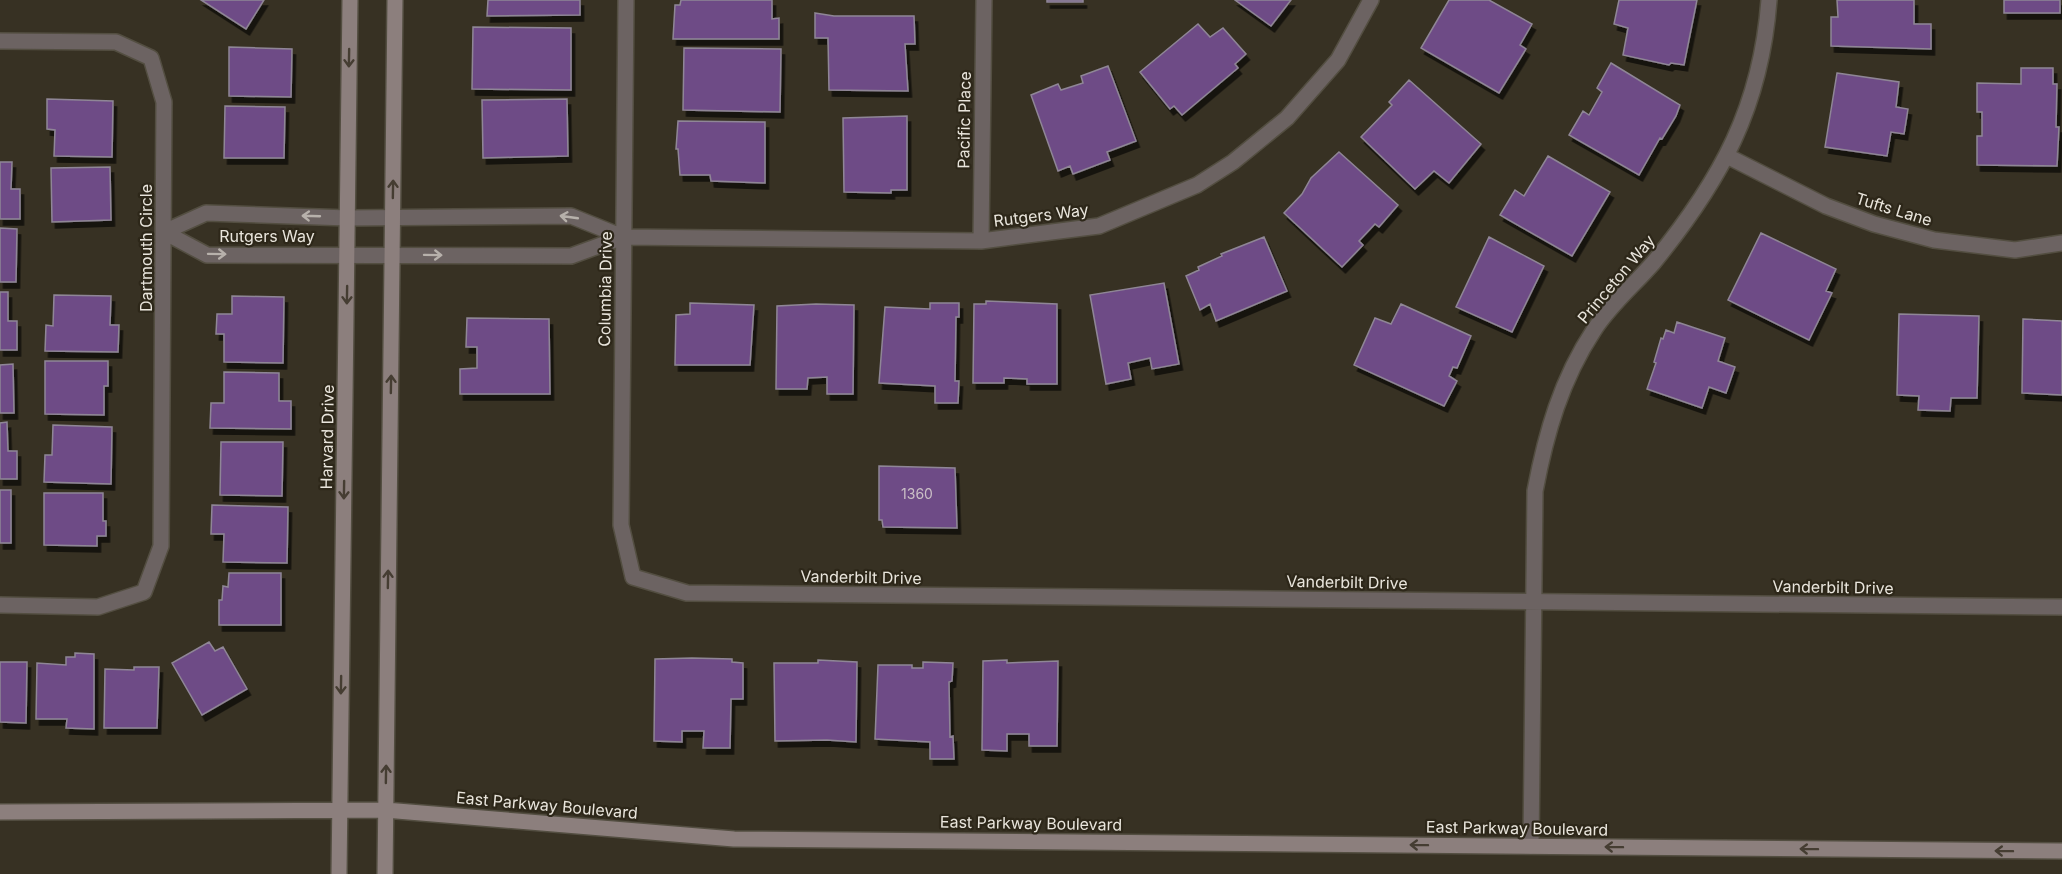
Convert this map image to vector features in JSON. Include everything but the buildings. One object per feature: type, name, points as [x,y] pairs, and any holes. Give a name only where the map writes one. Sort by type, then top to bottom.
[{"type":"street","name":"Harvard Drive","points":[[339,874],[350,0]]},
{"type":"street","points":[[385,874],[395,0]]},
{"type":"street","name":"Columbia Drive","points":[[626,0],[621,525],[633,577]]},
{"type":"street","name":"Pacific Place","points":[[981,241],[984,0]]},
{"type":"street","name":"Rutgers Way","points":[[164,232],[207,255],[571,256],[623,237],[981,241],[1099,226],[1197,185],[1233,162],[1287,118],[1338,60],[1371,0]]},
{"type":"street","name":"Princeton Way","points":[[1531,846],[1534,491],[1545,436],[1558,397],[1595,328],[1693,214],[1727,156],[1750,101],[1764,42],[1769,0]]},
{"type":"street","name":"Dartmouth Circle","points":[[0,41],[116,42],[151,58],[164,102],[161,546],[144,592],[98,606],[0,605]]},
{"type":"street","name":"Tufts Lane","points":[[1727,156],[1827,206],[1874,224],[1934,240],[2015,250],[2062,243]]},
{"type":"street","name":"Rutgers Way","points":[[164,232],[206,213],[348,218],[572,216],[623,237]]},
{"type":"street","name":"Vanderbilt Drive","points":[[633,577],[687,593],[2062,607]]},
{"type":"street","name":"East Parkway Boulevard","points":[[0,813],[385,810],[734,839],[2062,851]]}]
